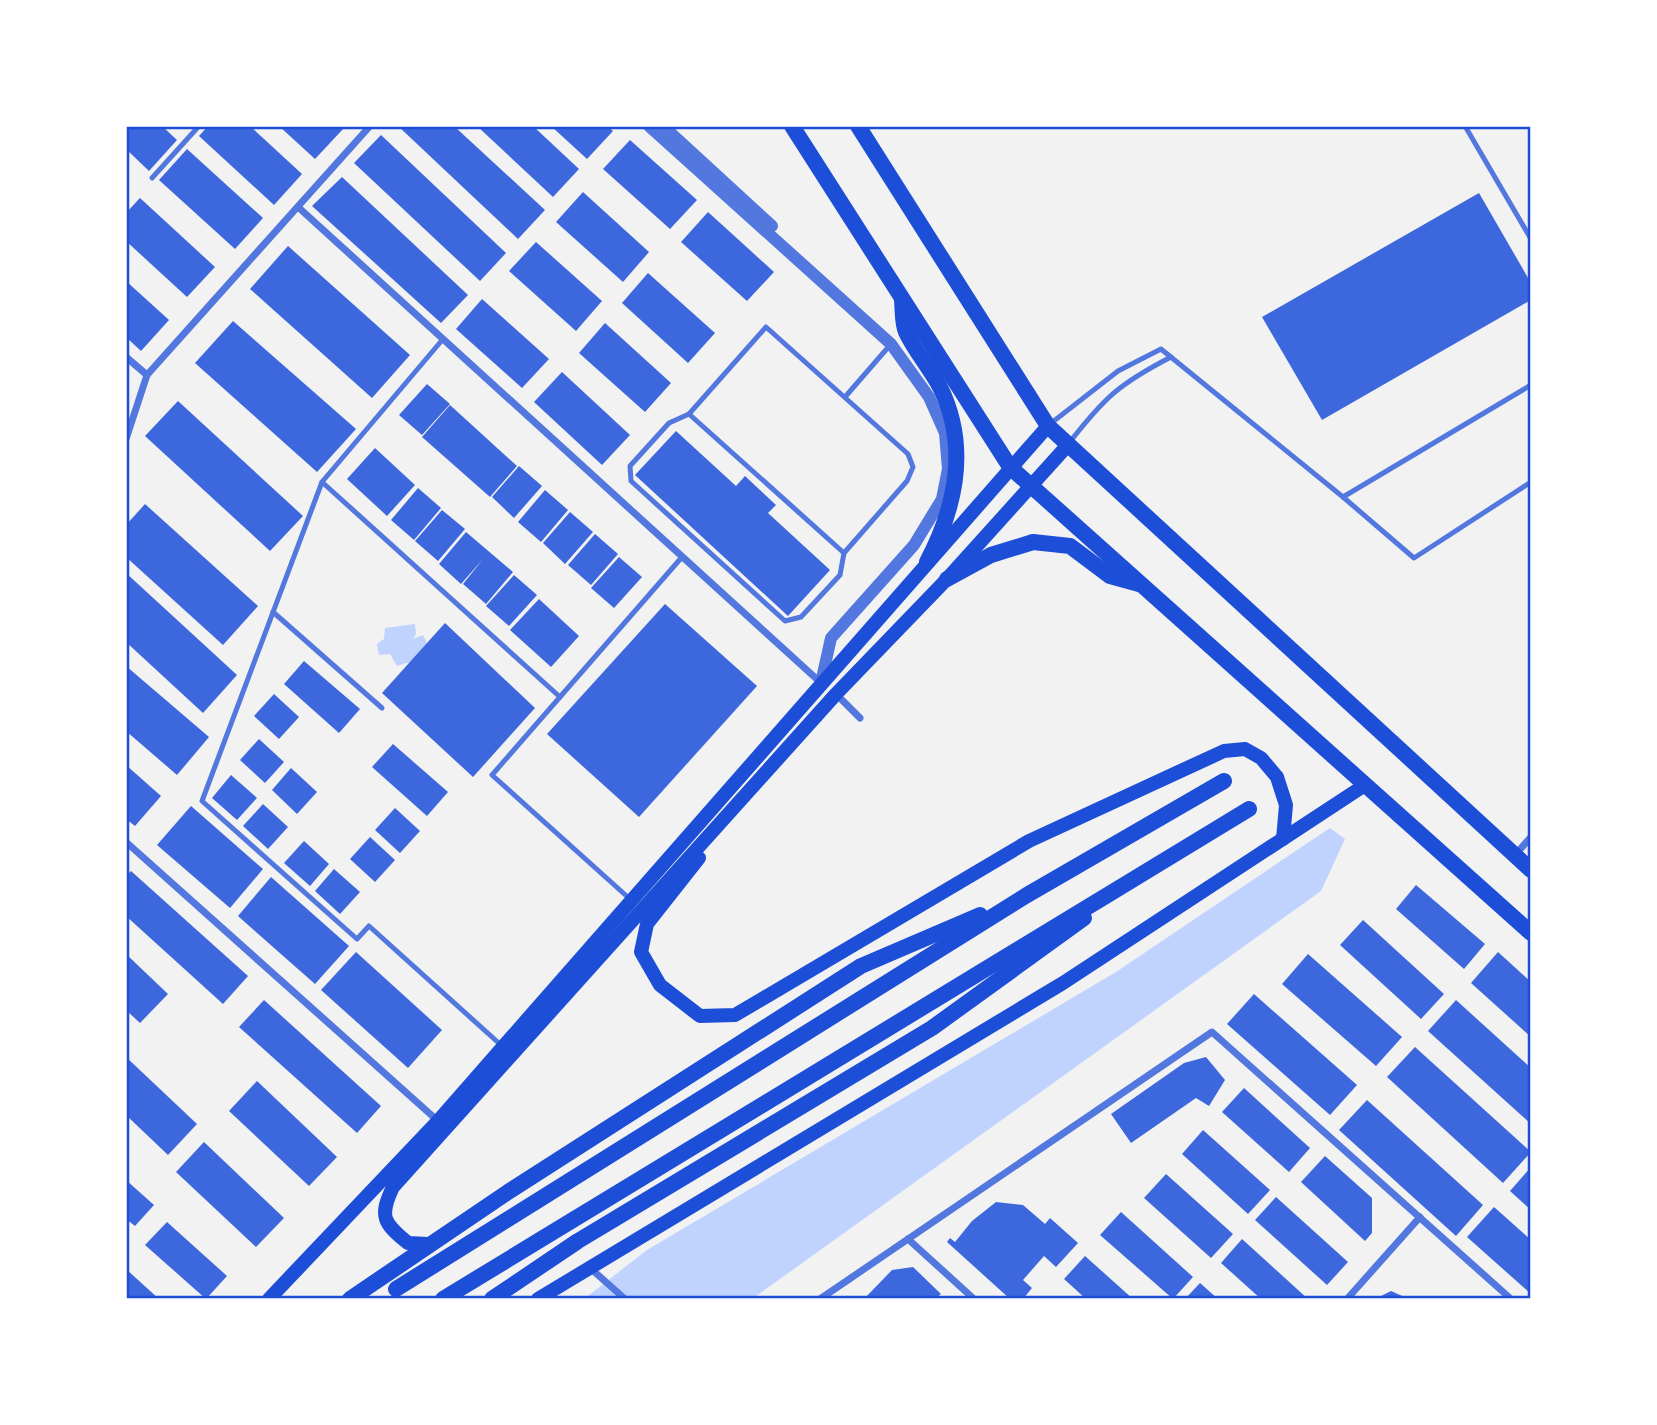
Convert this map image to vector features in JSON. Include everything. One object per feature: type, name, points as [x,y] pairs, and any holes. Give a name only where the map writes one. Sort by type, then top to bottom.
[{"type":"main road","points":[[792,126],[1010,467],[1531,933]]},
{"type":"main road","points":[[858,126],[1048,426],[1531,870]]},
{"type":"main road","points":[[901,294],[905,330],[940,387],[953,419],[958,449],[952,502],[927,562]]},
{"type":"main road","points":[[269,1299],[438,1121],[1048,426]]},
{"type":"main road","points":[[428,1244],[408,1243],[385,1220],[384,1207],[393,1187],[836,694],[947,579],[1067,446]]},
{"type":"main road","points":[[947,579],[991,555],[1033,542],[1070,546],[1110,576],[1141,585]]},
{"type":"main road","points":[[713,831],[694,867],[646,924],[641,941],[643,958],[660,985],[700,1016],[735,1016],[1028,841],[1224,751],[1245,749],[1261,758],[1277,777],[1286,805],[1283,839]]},
{"type":"main road","points":[[396,1289],[1027,895],[1224,781]]},
{"type":"main road","points":[[538,1299],[594,1271],[1063,983],[1365,785]]},
{"type":"main road","points":[[443,1299],[1249,809]]},
{"type":"main road","points":[[492,1299],[578,1241],[932,1028],[1181,848]]},
{"type":"main road","points":[[350,1299],[428,1244],[861,966],[1027,895]]},
{"type":"street","points":[[126,439],[147,375],[370,126]]},
{"type":"street","points":[[649,126],[891,344]]},
{"type":"street","points":[[298,207],[821,683],[831,638],[914,545],[942,499],[948,469],[945,433],[929,397],[874,318],[663,126]]},
{"type":"street","points":[[126,357],[147,375]]},
{"type":"street","points":[[836,694],[860,718]]},
{"type":"street","points":[[1515,856],[1531,837]]},
{"type":"street","points":[[126,842],[438,1121]]},
{"type":"street","points":[[820,1299],[1212,1032],[1511,1299]]},
{"type":"street","points":[[1347,1299],[1420,1217]]},
{"type":"street","points":[[908,1239],[974,1299]]},
{"type":"street","points":[[594,1271],[625,1299]]},
{"type":"lane","points":[[152,178],[199,126]]},
{"type":"lane","points":[[1465,126],[1531,239]]},
{"type":"lane","points":[[766,327],[845,397],[908,454],[913,467],[907,481],[844,553],[840,575],[801,617],[785,621],[631,481],[630,466],[669,423],[689,414],[766,327]]},
{"type":"lane","points":[[443,339],[322,482],[202,801],[356,939],[369,926],[503,1047]]},
{"type":"lane","points":[[845,397],[891,344]]},
{"type":"lane","points":[[1048,426],[1118,371],[1161,349],[1414,558],[1531,482]]},
{"type":"lane","points":[[1067,446],[1101,402],[1128,379],[1171,357]]},
{"type":"lane","points":[[1343,497],[1531,385]]},
{"type":"lane","points":[[689,414],[844,553]]},
{"type":"lane","points":[[322,482],[560,697]]},
{"type":"lane","points":[[631,900],[492,775],[682,557]]},
{"type":"lane","points":[[273,612],[382,708]]},
{"type":"water","points":[[415,624],[416,634],[413,639],[423,635],[431,652],[421,664],[406,663],[397,666],[390,654],[379,655],[377,644],[384,639],[385,628]]},
{"type":"water","points":[[1330,828],[1345,839],[1321,891],[752,1299],[584,1299],[647,1250],[1116,972]]},
{"type":"building","points":[[126,126],[162,126],[177,140],[149,171],[126,149]]},
{"type":"building","points":[[208,126],[250,126],[302,174],[274,205],[199,136]]},
{"type":"building","points":[[279,126],[341,126],[344,128],[315,159]]},
{"type":"building","points":[[398,126],[454,126],[545,210],[518,239]]},
{"type":"building","points":[[477,126],[533,126],[579,169],[553,197]]},
{"type":"building","points":[[551,126],[607,126],[613,131],[587,159]]},
{"type":"building","points":[[381,135],[506,253],[480,281],[354,163]]},
{"type":"building","points":[[630,140],[697,200],[670,229],[603,169]]},
{"type":"building","points":[[187,149],[263,218],[235,249],[159,180]]},
{"type":"building","points":[[342,177],[468,295],[441,323],[312,206]]},
{"type":"building","points":[[583,192],[649,252],[623,282],[556,222]]},
{"type":"building","points":[[1479,193],[1531,283],[1531,300],[1322,420],[1262,317]]},
{"type":"building","points":[[140,198],[215,267],[187,297],[126,241],[126,213]]},
{"type":"building","points":[[708,212],[774,272],[747,301],[681,242]]},
{"type":"building","points":[[536,242],[602,301],[576,331],[509,271]]},
{"type":"building","points":[[288,246],[410,355],[372,398],[250,289]]},
{"type":"building","points":[[648,273],[715,333],[688,363],[622,303]]},
{"type":"building","points":[[126,281],[169,320],[141,351],[126,337]]},
{"type":"building","points":[[482,299],[549,359],[522,388],[456,329]]},
{"type":"building","points":[[233,321],[356,429],[317,472],[195,363]]},
{"type":"building","points":[[605,323],[671,383],[645,412],[579,353]]},
{"type":"building","points":[[562,372],[630,435],[602,465],[534,402]]},
{"type":"building","points":[[427,384],[450,404],[422,435],[399,415]]},
{"type":"building","points":[[178,401],[303,516],[270,551],[145,436]]},
{"type":"building","points":[[450,405],[517,466],[490,497],[422,437]]},
{"type":"building","points":[[676,431],[736,486],[745,476],[776,505],[768,513],[830,570],[788,616],[635,475]]},
{"type":"building","points":[[375,448],[415,485],[387,516],[347,479]]},
{"type":"building","points":[[519,466],[542,486],[514,518],[492,497]]},
{"type":"building","points":[[418,488],[441,508],[414,540],[391,520]]},
{"type":"building","points":[[545,490],[568,510],[541,542],[518,522]]},
{"type":"building","points":[[145,504],[258,606],[223,645],[126,557],[126,525]]},
{"type":"building","points":[[442,510],[465,529],[438,561],[415,541]]},
{"type":"building","points":[[570,512],[593,532],[565,564],[543,543]]},
{"type":"building","points":[[466,532],[513,572],[486,604],[463,584],[483,559],[461,584],[439,564]]},
{"type":"building","points":[[595,534],[618,554],[591,585],[568,565]]},
{"type":"building","points":[[619,557],[642,577],[614,608],[591,588]]},
{"type":"building","points":[[126,573],[237,675],[203,713],[126,642]]},
{"type":"building","points":[[514,575],[537,595],[509,626],[486,606]]},
{"type":"building","points":[[539,599],[579,636],[551,667],[510,630]]},
{"type":"building","points":[[665,604],[757,686],[639,817],[547,734]]},
{"type":"building","points":[[445,623],[535,708],[473,777],[382,693]]},
{"type":"building","points":[[304,661],[360,709],[339,733],[284,684]]},
{"type":"building","points":[[126,666],[209,737],[177,775],[126,731]]},
{"type":"building","points":[[274,694],[299,717],[279,739],[254,716]]},
{"type":"building","points":[[259,739],[284,762],[265,783],[240,760]]},
{"type":"building","points":[[393,744],[448,792],[427,816],[372,767]]},
{"type":"building","points":[[126,765],[161,796],[135,826],[126,819]]},
{"type":"building","points":[[291,768],[317,792],[297,814],[272,790]]},
{"type":"building","points":[[231,775],[257,798],[237,820],[212,798]]},
{"type":"building","points":[[263,804],[288,827],[268,849],[243,826]]},
{"type":"building","points":[[191,806],[263,869],[230,908],[157,845]]},
{"type":"building","points":[[395,808],[420,831],[400,853],[375,830]]},
{"type":"building","points":[[370,837],[395,860],[375,882],[350,859]]},
{"type":"building","points":[[304,841],[329,864],[310,886],[284,863]]},
{"type":"building","points":[[334,869],[360,892],[340,914],[315,891]]},
{"type":"building","points":[[131,871],[248,976],[223,1004],[126,916],[126,876]]},
{"type":"building","points":[[271,877],[349,946],[315,984],[238,916]]},
{"type":"building","points":[[1416,885],[1485,944],[1464,969],[1396,909]]},
{"type":"building","points":[[1363,920],[1444,994],[1421,1019],[1340,945]]},
{"type":"building","points":[[356,952],[442,1030],[408,1068],[321,990]]},
{"type":"building","points":[[1498,952],[1531,982],[1531,1037],[1471,983]]},
{"type":"building","points":[[126,954],[168,994],[140,1023],[126,1010]]},
{"type":"building","points":[[1308,954],[1402,1037],[1376,1066],[1282,984]]},
{"type":"building","points":[[1254,994],[1357,1085],[1330,1115],[1227,1024]]},
{"type":"building","points":[[264,1000],[381,1106],[357,1133],[239,1027]]},
{"type":"building","points":[[1456,1000],[1531,1068],[1531,1124],[1428,1031]]},
{"type":"building","points":[[1415,1047],[1531,1152],[1503,1183],[1387,1077]]},
{"type":"building","points":[[126,1057],[197,1124],[168,1155],[126,1115]]},
{"type":"building","points":[[1206,1057],[1225,1080],[1209,1106],[1196,1098],[1131,1143],[1111,1114],[1184,1063]]},
{"type":"building","points":[[257,1081],[337,1157],[309,1186],[229,1111]]},
{"type":"building","points":[[1244,1088],[1310,1148],[1289,1172],[1222,1112]]},
{"type":"building","points":[[1367,1100],[1483,1205],[1456,1236],[1339,1130]]},
{"type":"building","points":[[1203,1130],[1270,1190],[1248,1214],[1182,1154]]},
{"type":"building","points":[[204,1142],[284,1218],[256,1247],[176,1172]]},
{"type":"building","points":[[1325,1156],[1372,1198],[1372,1233],[1365,1241],[1301,1182]]},
{"type":"building","points":[[1531,1167],[1531,1210],[1510,1191]]},
{"type":"building","points":[[1166,1174],[1233,1234],[1211,1258],[1144,1198]]},
{"type":"building","points":[[126,1180],[154,1205],[135,1226],[126,1219]]},
{"type":"building","points":[[1276,1197],[1348,1262],[1327,1285],[1255,1220]]},
{"type":"building","points":[[996,1202],[1023,1205],[1045,1224],[1050,1218],[1078,1243],[1056,1267],[1044,1256],[1023,1280],[1032,1288],[1023,1299],[1010,1299],[947,1242],[950,1238],[955,1242],[972,1221]]},
{"type":"building","points":[[1494,1207],[1531,1240],[1531,1294],[1467,1237]]},
{"type":"building","points":[[1121,1212],[1193,1277],[1173,1299],[1100,1235]]},
{"type":"building","points":[[167,1222],[227,1276],[206,1299],[145,1245]]},
{"type":"building","points":[[1242,1239],[1308,1299],[1261,1299],[1221,1263]]},
{"type":"building","points":[[1085,1256],[1133,1299],[1086,1299],[1064,1279]]},
{"type":"building","points":[[913,1267],[941,1294],[935,1299],[864,1299],[892,1270]]},
{"type":"building","points":[[126,1269],[159,1299],[126,1299]]},
{"type":"building","points":[[1200,1283],[1218,1299],[1185,1299]]},
{"type":"building","points":[[1391,1291],[1409,1299],[1375,1299]]}]
